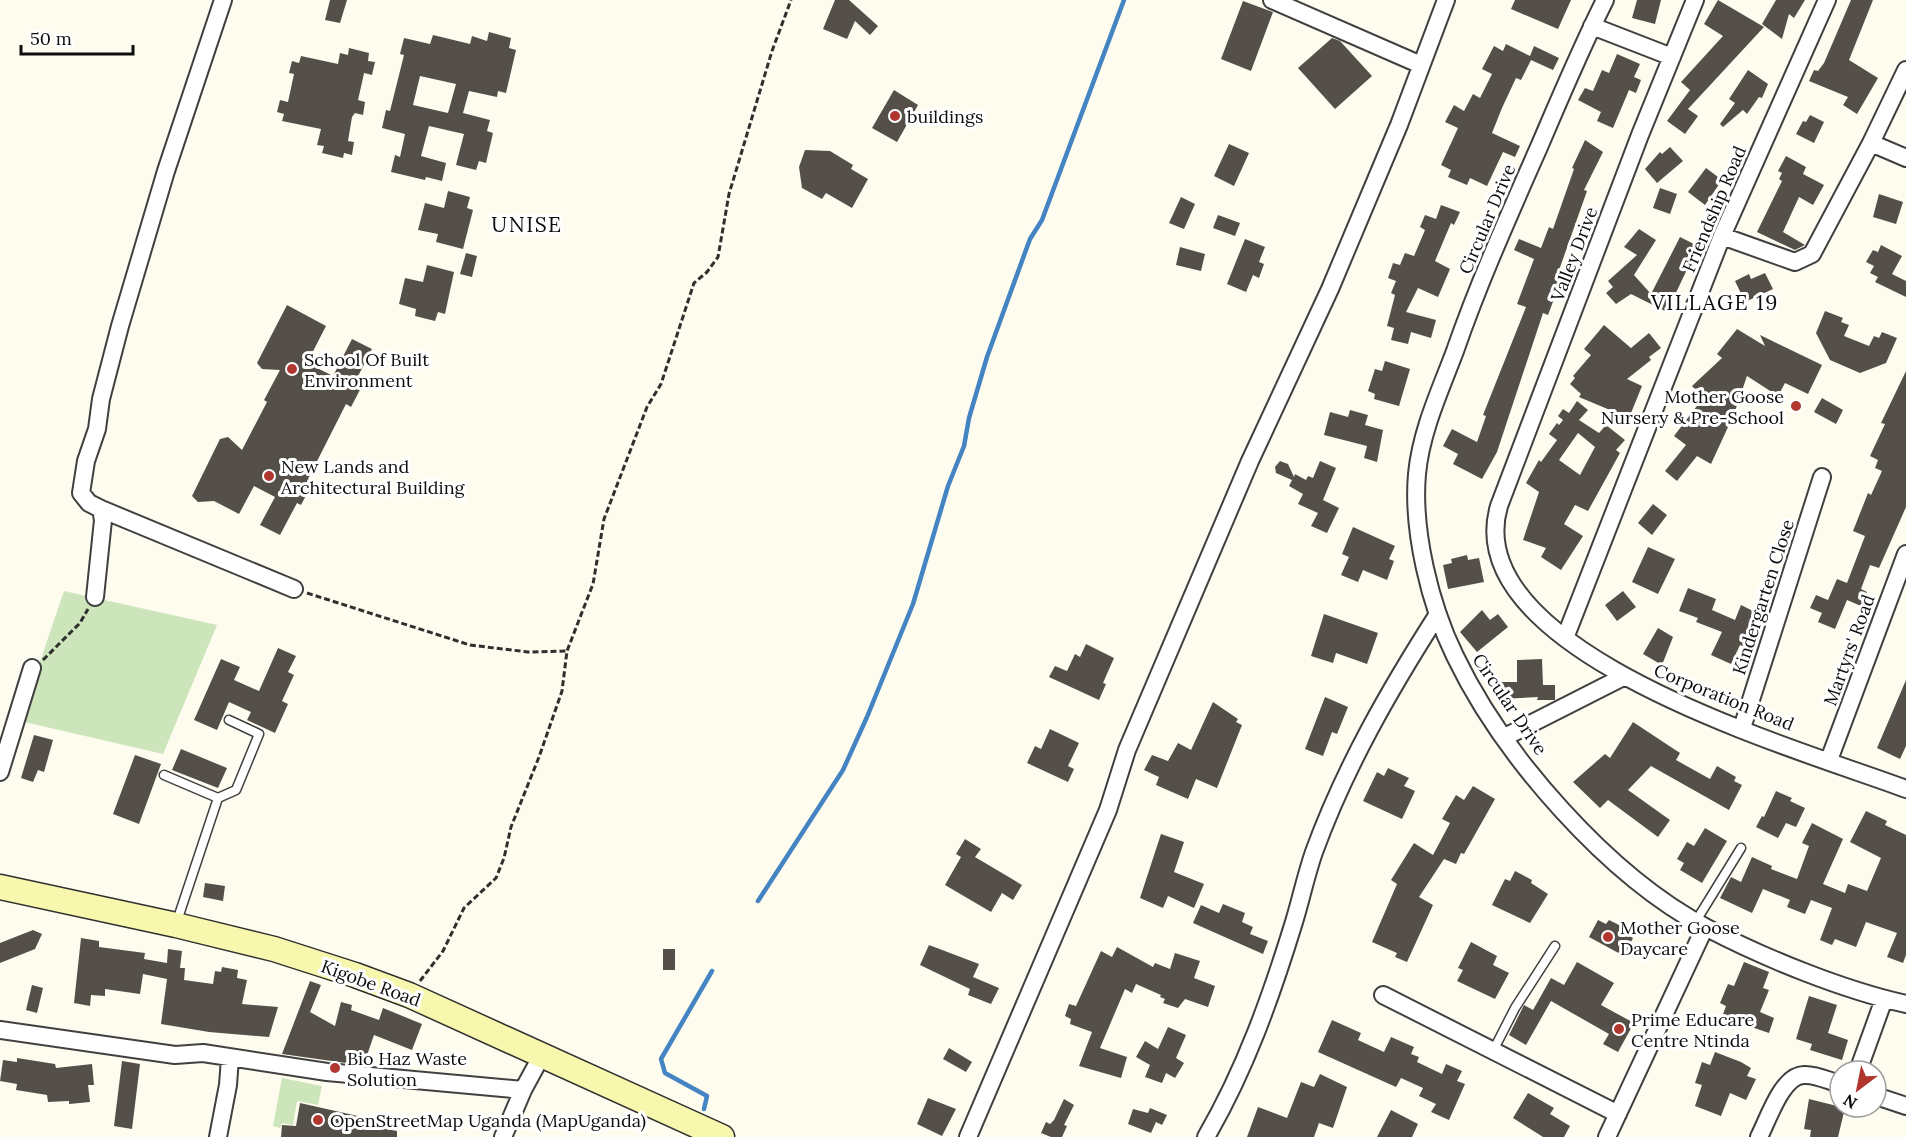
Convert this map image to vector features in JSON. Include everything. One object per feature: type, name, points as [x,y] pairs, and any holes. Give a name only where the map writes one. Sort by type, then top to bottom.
[{"type":"street","points":[[223,0],[166,171],[123,315],[101,399],[97,429],[86,461],[81,493],[89,503],[101,509],[294,590]]},
{"type":"street","points":[[1272,0],[1421,65]]},
{"type":"street","points":[[968,1137],[1108,810],[1128,750],[1250,461],[1330,289],[1446,0]]},
{"type":"street","name":"Circular Drive","points":[[1605,0],[1497,242],[1467,316],[1423,439],[1416,498],[1423,555],[1438,614],[1455,656],[1505,736],[1550,796],[1611,858],[1655,893],[1700,924],[1789,964],[1884,999],[1906,1004]]},
{"type":"street","name":"Valley Drive","points":[[1495,523],[1499,506],[1695,0]]},
{"type":"street","name":"Friendship Road","points":[[1565,638],[1722,236],[1827,0]]},
{"type":"street","points":[[1592,26],[1672,57]]},
{"type":"street","points":[[1722,236],[1795,262],[1805,259],[1816,248],[1906,70]]},
{"type":"street","points":[[1871,143],[1906,158]]},
{"type":"street","name":"Kindergarten Close","points":[[1742,729],[1822,477]]},
{"type":"street","points":[[95,597],[103,520],[101,509]]},
{"type":"street","name":"Corporation Road","points":[[1495,523],[1500,556],[1512,587],[1538,617],[1565,638],[1625,676],[1675,702],[1906,789]]},
{"type":"street","name":"Martyrs' Road","points":[[1829,760],[1906,554]]},
{"type":"street","points":[[1206,1137],[1259,1028],[1313,855],[1329,812],[1355,756],[1405,666],[1438,614]]},
{"type":"street","points":[[0,772],[32,668]]},
{"type":"street","points":[[1505,736],[1625,676]]},
{"type":"street","name":"Kigobe Road","points":[[0,887],[176,925],[294,955],[409,995],[722,1137]]},
{"type":"street","points":[[1607,1137],[1700,924]]},
{"type":"street","points":[[1383,995],[1618,1114]]},
{"type":"street","points":[[1862,1059],[1884,999]]},
{"type":"street","points":[[0,1030],[175,1054],[203,1053],[327,1072],[523,1090]]},
{"type":"street","points":[[503,1137],[523,1090],[542,1055]]},
{"type":"street","points":[[218,1137],[228,1085],[230,1058]]},
{"type":"street","points":[[1759,1137],[1786,1083],[1794,1076],[1804,1074],[1828,1081]]},
{"type":"street","points":[[1888,1100],[1906,1106]]},
{"type":"lane","points":[[164,775],[218,798],[236,790],[259,734],[229,720]]},
{"type":"lane","points":[[176,925],[218,798]]},
{"type":"lane","points":[[1700,924],[1741,848]]},
{"type":"lane","points":[[1493,1051],[1515,1008],[1555,946]]},
{"type":"path","points":[[409,995],[443,951],[464,908],[496,878],[504,858],[511,826],[539,758],[562,690],[567,651],[593,584],[604,519],[647,407],[661,384],[694,283],[707,272],[718,257],[729,194],[772,51],[791,0]]},
{"type":"path","points":[[294,590],[470,645],[528,652],[567,651]]},
{"type":"path","points":[[32,668],[81,623],[95,597]]},
{"type":"green space","points":[[64,591],[217,625],[163,754],[20,721]]},
{"type":"green space","points":[[282,1078],[322,1086],[318,1105],[297,1101],[293,1125],[282,1123],[280,1128],[273,1126]]},
{"type":"building","points":[[330,0],[347,0],[340,23],[325,20]]},
{"type":"building","points":[[835,0],[849,0],[878,26],[870,35],[855,21],[847,39],[823,29]]},
{"type":"building","points":[[1515,0],[1571,0],[1558,29],[1511,9]]},
{"type":"building","points":[[1637,0],[1661,0],[1655,24],[1632,18]]},
{"type":"building","points":[[1718,0],[1764,27],[1688,109],[1698,116],[1685,134],[1667,121],[1690,90],[1681,82],[1723,36],[1704,24]]},
{"type":"building","points":[[1776,0],[1805,0],[1794,18],[1789,14],[1782,39],[1762,24]]},
{"type":"building","points":[[1851,0],[1873,0],[1849,60],[1878,78],[1857,114],[1843,105],[1848,97],[1809,81],[1814,70],[1818,71],[1824,63]]},
{"type":"building","points":[[1243,1],[1273,12],[1251,71],[1221,59]]},
{"type":"building","points":[[489,32],[511,38],[509,48],[516,50],[506,93],[498,91],[497,97],[469,91],[463,113],[490,120],[487,131],[493,133],[486,163],[479,161],[476,170],[456,165],[464,134],[429,126],[421,156],[446,163],[442,181],[426,177],[425,180],[391,172],[395,155],[400,157],[405,134],[382,128],[386,110],[390,111],[404,55],[400,54],[404,38],[430,44],[433,35],[470,44],[472,36],[487,41]],"holes":[[[420,76],[456,84],[448,113],[413,105]]]},
{"type":"building","points":[[1332,38],[1340,41],[1372,76],[1335,109],[1298,68]]},
{"type":"building","points":[[1506,44],[1530,56],[1534,46],[1559,58],[1553,70],[1531,60],[1521,80],[1516,78],[1492,133],[1520,146],[1515,157],[1503,152],[1487,186],[1470,178],[1467,185],[1448,177],[1451,170],[1441,165],[1458,128],[1445,122],[1454,105],[1464,111],[1473,94],[1480,98],[1492,74],[1482,69],[1494,46],[1503,51]]},
{"type":"building","points":[[349,48],[369,53],[368,61],[375,62],[372,75],[364,73],[358,100],[365,102],[363,115],[355,113],[352,117],[348,141],[354,142],[352,155],[344,153],[343,158],[322,153],[324,146],[317,145],[321,129],[282,121],[284,114],[277,112],[280,100],[288,102],[294,74],[289,73],[292,61],[299,63],[301,56],[338,64],[340,53],[348,55]]},
{"type":"building","points":[[1617,54],[1640,64],[1634,77],[1641,80],[1636,93],[1629,90],[1613,128],[1597,121],[1601,112],[1578,100],[1585,88],[1593,91],[1602,70],[1609,73]]},
{"type":"building","points":[[1748,70],[1768,84],[1762,98],[1759,97],[1747,114],[1743,110],[1723,127],[1720,124],[1735,103],[1729,99]]},
{"type":"building","name":"buildings","points":[[894,90],[918,105],[897,142],[872,128]]},
{"type":"building","points":[[1810,115],[1824,122],[1814,143],[1796,134],[1803,121],[1806,122]]},
{"type":"building","points":[[1585,140],[1603,152],[1584,190],[1587,191],[1558,273],[1563,275],[1548,315],[1543,313],[1497,452],[1482,479],[1453,464],[1458,454],[1443,446],[1452,429],[1477,442],[1486,416],[1483,415],[1526,307],[1517,304],[1534,259],[1514,250],[1519,239],[1541,248],[1549,227],[1553,229],[1574,169],[1572,168]]},
{"type":"building","points":[[1229,144],[1249,153],[1234,186],[1214,176]]},
{"type":"building","points":[[1670,147],[1683,161],[1657,183],[1645,169],[1660,152],[1662,154]]},
{"type":"building","points":[[805,150],[830,151],[853,165],[851,169],[868,179],[852,208],[826,193],[822,199],[802,188],[799,167]]},
{"type":"building","points":[[1786,156],[1806,167],[1803,174],[1824,185],[1813,205],[1799,197],[1783,232],[1805,245],[1795,250],[1757,232],[1782,181],[1779,179],[1782,173],[1778,171]]},
{"type":"building","points":[[1706,168],[1722,180],[1705,205],[1688,192]]},
{"type":"building","points":[[1660,188],[1677,194],[1670,214],[1653,208]]},
{"type":"building","points":[[448,191],[470,197],[467,208],[473,210],[463,249],[436,242],[438,234],[418,230],[425,203],[444,208]]},
{"type":"building","points":[[1879,194],[1903,202],[1896,224],[1873,217]]},
{"type":"building","points":[[1181,197],[1195,204],[1184,229],[1169,223]]},
{"type":"building","points":[[1441,205],[1460,212],[1454,225],[1451,223],[1435,261],[1450,269],[1438,297],[1418,288],[1406,312],[1436,320],[1431,338],[1411,332],[1408,344],[1391,340],[1394,328],[1387,326],[1395,295],[1391,293],[1396,281],[1388,278],[1393,263],[1400,265],[1405,253],[1414,256],[1425,230],[1420,227],[1425,215],[1436,219]]},
{"type":"building","points":[[1218,215],[1240,223],[1235,236],[1213,228]]},
{"type":"building","points":[[1639,229],[1656,240],[1634,275],[1651,294],[1680,237],[1694,244],[1686,261],[1690,263],[1667,312],[1631,294],[1616,304],[1606,293],[1613,287],[1608,281],[1637,255],[1624,247]]},
{"type":"building","points":[[1245,239],[1265,247],[1259,262],[1264,264],[1259,278],[1253,275],[1246,292],[1227,284]]},
{"type":"building","points":[[1881,245],[1902,256],[1892,274],[1906,281],[1906,297],[1875,282],[1878,277],[1870,273],[1874,266],[1866,262],[1873,250],[1878,252]]},
{"type":"building","points":[[1180,247],[1205,254],[1201,271],[1176,265]]},
{"type":"building","points":[[466,253],[477,256],[472,277],[460,274]]},
{"type":"building","points":[[427,265],[454,272],[445,314],[438,312],[435,321],[415,316],[416,309],[399,304],[405,278],[423,282]]},
{"type":"building","points":[[1765,273],[1773,289],[1745,302],[1735,281],[1749,274],[1751,279]]},
{"type":"building","points":[[287,305],[326,326],[307,363],[333,376],[352,339],[372,349],[356,380],[363,384],[351,407],[346,404],[308,479],[313,482],[301,505],[297,503],[280,535],[260,525],[275,497],[254,486],[239,514],[214,501],[198,502],[192,496],[220,439],[228,437],[242,450],[267,402],[264,400],[280,370],[262,369],[257,363]]},
{"type":"building","points":[[1825,311],[1843,318],[1841,322],[1849,325],[1844,336],[1869,346],[1874,336],[1879,338],[1882,332],[1897,338],[1886,363],[1860,373],[1830,360],[1816,333]]},
{"type":"building","points":[[1604,325],[1631,348],[1649,333],[1661,348],[1649,357],[1651,360],[1627,379],[1642,386],[1629,418],[1579,397],[1581,394],[1570,384],[1575,378],[1573,376],[1591,355],[1584,349]]},
{"type":"building","points":[[1737,329],[1765,346],[1760,335],[1822,365],[1808,394],[1785,383],[1778,396],[1747,376],[1734,414],[1711,464],[1697,456],[1677,481],[1665,471],[1686,445],[1674,436],[1703,398],[1692,386],[1722,358],[1717,354]]},
{"type":"building","points":[[1385,361],[1410,369],[1399,406],[1374,399],[1375,394],[1368,391],[1375,369],[1382,371]]},
{"type":"building","points":[[1906,371],[1906,507],[1879,568],[1870,565],[1861,589],[1867,592],[1861,606],[1847,600],[1835,629],[1818,622],[1822,613],[1810,608],[1816,595],[1828,600],[1837,579],[1847,583],[1865,536],[1853,531],[1868,493],[1871,495],[1882,471],[1875,468],[1878,460],[1870,456],[1885,424],[1881,423]]},
{"type":"building","points":[[1822,398],[1843,410],[1836,424],[1814,412]]},
{"type":"building","points":[[1577,401],[1588,410],[1579,420],[1599,433],[1606,425],[1625,440],[1616,450],[1620,453],[1588,511],[1575,505],[1564,524],[1583,536],[1561,570],[1541,557],[1546,548],[1523,540],[1539,492],[1526,483],[1539,460],[1541,462],[1557,440],[1549,434],[1557,423],[1559,425],[1563,420],[1558,416],[1563,409],[1569,413]],"holes":[[[1578,433],[1595,447],[1580,475],[1559,460]]]},
{"type":"building","points":[[1350,410],[1368,415],[1365,425],[1383,430],[1377,462],[1364,458],[1367,446],[1324,435],[1330,412],[1348,417]]},
{"type":"building","points":[[1280,461],[1288,464],[1294,477],[1295,474],[1306,480],[1308,476],[1313,478],[1320,461],[1336,468],[1323,500],[1339,508],[1327,533],[1311,526],[1318,513],[1298,504],[1303,494],[1289,486],[1292,480],[1276,473],[1275,467]]},
{"type":"building","points":[[1653,504],[1667,515],[1652,535],[1638,523]]},
{"type":"building","points":[[1353,527],[1395,546],[1389,559],[1394,561],[1387,580],[1363,570],[1358,582],[1341,575],[1349,557],[1342,554]]},
{"type":"building","points":[[1648,547],[1675,559],[1658,594],[1632,582]]},
{"type":"building","points":[[1467,555],[1468,560],[1479,558],[1484,582],[1448,589],[1443,565],[1452,563],[1451,559]]},
{"type":"building","points":[[1688,588],[1716,599],[1712,610],[1735,620],[1741,605],[1757,613],[1745,647],[1740,645],[1731,664],[1711,655],[1722,632],[1696,622],[1698,618],[1679,611]]},
{"type":"building","points":[[1623,591],[1636,607],[1617,621],[1605,605]]},
{"type":"building","points":[[1482,610],[1490,620],[1498,614],[1508,627],[1477,652],[1460,632]]},
{"type":"building","points":[[1324,614],[1378,633],[1367,664],[1336,653],[1333,663],[1311,656]]},
{"type":"building","points":[[1658,628],[1673,637],[1662,665],[1643,654]]},
{"type":"building","points":[[1086,644],[1114,658],[1103,683],[1106,684],[1099,700],[1049,677],[1055,666],[1067,671],[1075,654],[1080,657]]},
{"type":"building","points":[[278,648],[296,656],[288,672],[294,675],[282,701],[288,704],[275,733],[247,720],[251,712],[229,702],[217,730],[194,720],[221,659],[240,667],[234,680],[259,691]]},
{"type":"building","points":[[1542,659],[1543,685],[1555,685],[1555,700],[1537,700],[1538,697],[1500,699],[1499,696],[1493,696],[1493,682],[1517,682],[1517,660]]},
{"type":"building","points":[[1906,680],[1906,746],[1900,759],[1877,748]]},
{"type":"building","points":[[1325,697],[1348,707],[1337,734],[1332,732],[1323,756],[1305,749]]},
{"type":"building","points":[[1213,702],[1238,719],[1236,722],[1242,725],[1217,788],[1196,779],[1188,799],[1156,785],[1159,777],[1144,770],[1152,755],[1168,761],[1178,743],[1191,750]]},
{"type":"building","points":[[1633,722],[1680,753],[1676,760],[1710,779],[1717,766],[1736,777],[1734,781],[1742,785],[1729,810],[1651,766],[1628,790],[1670,820],[1658,837],[1608,800],[1600,808],[1573,782],[1605,754],[1610,758]]},
{"type":"building","points":[[1050,729],[1079,743],[1068,766],[1074,769],[1068,782],[1027,763],[1035,746],[1041,749]]},
{"type":"building","points":[[34,735],[53,740],[44,772],[38,770],[33,782],[21,778]]},
{"type":"building","points":[[181,749],[227,768],[218,788],[172,770]]},
{"type":"building","points":[[135,755],[161,764],[139,824],[113,814]]},
{"type":"building","points":[[1388,768],[1409,778],[1404,786],[1415,791],[1402,819],[1363,801],[1377,772],[1384,776]]},
{"type":"building","points":[[1473,786],[1495,799],[1464,854],[1461,853],[1456,864],[1444,859],[1419,897],[1433,905],[1407,962],[1395,957],[1397,953],[1372,942],[1397,884],[1391,880],[1414,843],[1433,855],[1450,823],[1442,819],[1456,795],[1464,800]]},
{"type":"building","points":[[1776,791],[1792,798],[1790,801],[1805,808],[1796,827],[1786,823],[1778,838],[1756,827],[1762,816],[1764,817]]},
{"type":"building","points":[[1866,811],[1887,821],[1885,825],[1906,835],[1906,955],[1903,963],[1887,957],[1897,933],[1866,922],[1856,947],[1835,939],[1832,945],[1820,940],[1832,908],[1811,900],[1805,914],[1787,907],[1790,900],[1763,889],[1752,913],[1720,898],[1731,877],[1741,882],[1752,857],[1772,866],[1771,869],[1797,879],[1809,846],[1802,843],[1812,823],[1843,839],[1823,884],[1845,893],[1848,884],[1867,891],[1881,858],[1850,842]]},
{"type":"building","points":[[1705,828],[1727,841],[1702,883],[1680,870],[1684,863],[1677,859],[1687,842],[1694,846]]},
{"type":"building","points":[[1161,834],[1184,842],[1174,872],[1204,884],[1194,908],[1168,896],[1163,908],[1140,898]]},
{"type":"building","points":[[965,839],[981,849],[975,857],[1022,885],[1013,900],[1002,893],[991,912],[945,885],[961,857],[956,854]]},
{"type":"building","points":[[1515,871],[1532,880],[1531,883],[1548,894],[1530,923],[1492,905],[1505,879],[1510,881]]},
{"type":"building","points":[[205,883],[225,886],[223,901],[203,897]]},
{"type":"building","points":[[1223,904],[1245,913],[1242,922],[1253,927],[1250,934],[1268,941],[1263,954],[1193,923],[1201,905],[1219,913]]},
{"type":"building","points":[[1598,920],[1606,924],[1609,920],[1623,927],[1621,932],[1633,938],[1624,956],[1589,937]]},
{"type":"building","points":[[33,930],[42,934],[35,949],[0,963],[0,943]]},
{"type":"building","points":[[81,938],[99,941],[99,947],[145,953],[144,959],[167,963],[168,949],[182,951],[180,968],[185,968],[184,980],[213,984],[215,971],[221,972],[222,967],[238,970],[237,978],[247,980],[242,1004],[278,1007],[269,1037],[209,1032],[161,1024],[167,979],[143,974],[140,994],[105,989],[105,996],[91,995],[90,1006],[74,1003]]},
{"type":"building","points":[[1471,942],[1497,956],[1493,965],[1509,973],[1495,999],[1457,981],[1463,970],[1458,968]]},
{"type":"building","points":[[929,945],[979,964],[973,977],[999,988],[991,1004],[968,995],[970,989],[920,965]]},
{"type":"building","points":[[1117,947],[1153,967],[1155,963],[1170,969],[1175,953],[1200,961],[1194,978],[1215,986],[1208,1007],[1185,999],[1178,1008],[1163,1003],[1165,999],[1160,997],[1161,995],[1136,984],[1132,993],[1125,989],[1100,1048],[1127,1057],[1121,1078],[1079,1066],[1092,1032],[1070,1024],[1071,1019],[1065,1016],[1069,1004],[1076,1006],[1101,951],[1112,957]]},
{"type":"building","points":[[663,949],[675,949],[675,970],[663,970]]},
{"type":"building","points":[[1577,962],[1614,983],[1601,1005],[1634,1023],[1618,1052],[1603,1044],[1609,1034],[1551,1001],[1526,1045],[1509,1035],[1524,1005],[1533,1010],[1551,978],[1564,985]]},
{"type":"building","points":[[1744,962],[1769,972],[1763,988],[1769,990],[1760,1012],[1774,1018],[1769,1033],[1722,1017],[1726,1006],[1720,1003],[1728,984],[1734,986]]},
{"type":"building","points":[[310,981],[321,985],[310,1012],[335,1026],[341,1002],[352,1005],[351,1010],[379,1020],[383,1008],[422,1024],[412,1050],[374,1035],[365,1061],[353,1057],[353,1064],[282,1054]]},
{"type":"building","points":[[32,985],[43,988],[37,1013],[26,1010]]},
{"type":"building","points":[[1809,996],[1837,1005],[1828,1033],[1848,1040],[1842,1059],[1810,1050],[1812,1044],[1796,1039]]},
{"type":"building","points":[[1332,1020],[1361,1033],[1358,1040],[1384,1052],[1391,1037],[1414,1047],[1411,1054],[1419,1057],[1417,1062],[1442,1074],[1446,1064],[1462,1071],[1457,1081],[1465,1084],[1449,1120],[1431,1112],[1436,1104],[1419,1096],[1423,1088],[1401,1078],[1396,1087],[1318,1052]]},
{"type":"building","points":[[1168,1027],[1186,1035],[1176,1058],[1184,1063],[1175,1078],[1166,1073],[1162,1083],[1145,1077],[1150,1065],[1136,1057],[1145,1041],[1158,1049]]},
{"type":"building","points":[[949,1048],[972,1062],[966,1072],[943,1059]]},
{"type":"building","points":[[1715,1052],[1751,1068],[1747,1076],[1756,1079],[1746,1100],[1730,1093],[1721,1116],[1695,1106],[1702,1085],[1695,1083],[1702,1062],[1710,1065]]},
{"type":"building","points":[[17,1058],[55,1064],[56,1068],[92,1064],[94,1085],[88,1085],[90,1102],[69,1104],[69,1101],[48,1102],[47,1095],[16,1090],[17,1084],[0,1081],[3,1060],[17,1062]]},
{"type":"building","points":[[122,1061],[140,1064],[132,1129],[114,1126]]},
{"type":"building","points":[[1320,1074],[1347,1087],[1333,1128],[1319,1123],[1314,1137],[1247,1137],[1258,1107],[1287,1118],[1301,1082],[1314,1087]]},
{"type":"building","points":[[1528,1093],[1554,1108],[1550,1114],[1570,1126],[1564,1137],[1543,1137],[1513,1118]]},
{"type":"building","points":[[928,1098],[956,1109],[942,1136],[917,1124]]},
{"type":"building","points":[[1064,1099],[1074,1105],[1064,1125],[1067,1126],[1062,1137],[1051,1137],[1041,1133],[1046,1122],[1050,1124],[1054,1120]]},
{"type":"building","points":[[1809,1099],[1828,1104],[1828,1119],[1842,1119],[1838,1137],[1810,1137],[1811,1130],[1804,1129]]},
{"type":"building","points":[[300,1103],[371,1119],[370,1126],[397,1131],[397,1137],[281,1137],[282,1125],[296,1126]]},
{"type":"building","points":[[1150,1108],[1167,1115],[1162,1125],[1156,1122],[1151,1133],[1128,1124],[1133,1109],[1148,1113]]},
{"type":"building","points":[[1391,1110],[1418,1124],[1412,1137],[1377,1137]]},
{"type":"waterway","points":[[758,901],[843,770],[913,604],[948,486],[964,446],[969,418],[987,357],[1030,239],[1042,220],[1124,0]]},
{"type":"waterway","points":[[704,1109],[707,1096],[665,1073],[661,1059],[712,971]]},
{"type":"place","name":"buildings","points":[[895,116]]},
{"type":"place","name":"School Of Built Environment","points":[[292,369]]},
{"type":"place","name":"Mother Goose Nursery & Pre-School","points":[[1796,406]]},
{"type":"place","name":"New Lands and Architectural Building","points":[[269,476]]},
{"type":"place","name":"Mother Goose Daycare","points":[[1608,937]]},
{"type":"place","name":"Prime Educare Centre Ntinda","points":[[1619,1029]]},
{"type":"place","name":"Bio Haz Waste Solution","points":[[335,1068]]},
{"type":"place","name":"OpenStreetMap Uganda (MapUganda)","points":[[318,1120]]},
{"type":"district","name":"UNISE","points":[[527,224]]},
{"type":"district","name":"VILLAGE 19","points":[[1715,302]]}]
